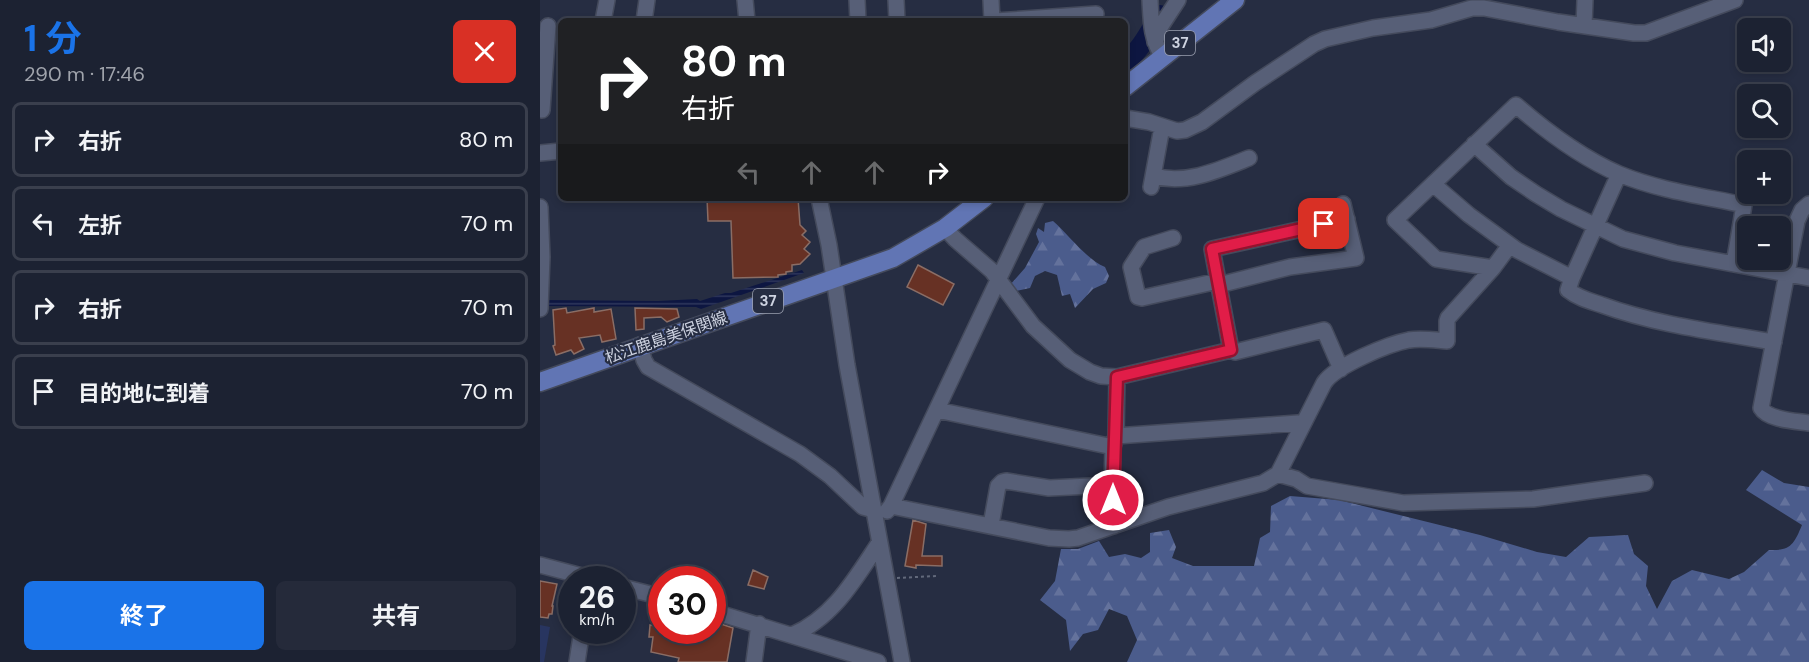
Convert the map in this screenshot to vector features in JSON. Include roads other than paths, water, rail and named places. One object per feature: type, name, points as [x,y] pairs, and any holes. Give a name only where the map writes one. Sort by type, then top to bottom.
[{"type":"main road","name":"37","points":[[1128,82],[1156,39],[1235,0]]},
{"type":"main road","name":"松江鹿島美保関線","points":[[540,382],[893,258],[945,228],[980,201]]},
{"type":"street","points":[[604,18],[607,0]]},
{"type":"street","points":[[644,18],[647,0]]},
{"type":"street","points":[[745,0],[747,18]]},
{"type":"street","points":[[857,0],[858,18]]},
{"type":"street","points":[[896,0],[897,18]]},
{"type":"street","points":[[991,0],[993,18]]},
{"type":"street","points":[[1150,0],[1156,39]]},
{"type":"street","points":[[1156,39],[1161,26],[1178,0]]},
{"type":"street","points":[[1584,26],[1585,0]]},
{"type":"street","points":[[1128,118],[1177,131],[1185,130],[1202,122],[1314,44],[1373,28],[1431,20],[1472,8],[1484,8],[1584,26],[1646,33],[1735,0]]},
{"type":"street","points":[[1027,18],[1095,12]]},
{"type":"street","points":[[542,110],[543,61],[550,27]]},
{"type":"street","points":[[1493,268],[1436,259],[1395,220],[1516,105],[1564,144],[1619,174],[1679,191],[1744,205],[1734,264]]},
{"type":"street","points":[[1162,127],[1153,182],[1208,174],[1249,158]]},
{"type":"street","points":[[1474,144],[1520,183],[1560,209],[1623,239],[1809,279]]},
{"type":"street","points":[[540,153],[558,152]]},
{"type":"street","points":[[1619,174],[1568,290],[1576,296],[1656,322],[1774,342]]},
{"type":"street","points":[[1433,184],[1469,215],[1510,244],[1535,260],[1572,278]]},
{"type":"street","points":[[820,201],[902,662]]},
{"type":"street","points":[[640,345],[648,367],[800,454],[830,476],[874,515],[883,515],[891,506],[1036,201]]},
{"type":"street","points":[[1809,204],[1802,210],[1797,221],[1761,408],[1770,416],[1809,423]]},
{"type":"street","points":[[540,207],[542,257],[540,308]]},
{"type":"street","points":[[1173,238],[1144,247],[1131,267],[1138,297],[1142,298],[1219,283],[1279,270],[1356,258],[1345,211],[1212,249],[1219,283],[1231,350]]},
{"type":"street","points":[[945,228],[992,272],[1033,326],[1070,360],[1101,376],[1117,377],[1324,330],[1341,369]]},
{"type":"street","points":[[891,506],[1049,538],[1069,539],[1168,507],[1263,483],[1278,474],[1327,378],[1369,354],[1407,340],[1447,341],[1446,321],[1493,268],[1510,244]]},
{"type":"street","points":[[1114,526],[1112,484],[1117,377]]},
{"type":"street","points":[[937,411],[1114,441],[1266,424],[1299,423],[1302,426]]},
{"type":"street","points":[[1278,474],[1296,479],[1308,486],[1403,504],[1533,499],[1645,483]]},
{"type":"street","points":[[991,525],[998,486],[1006,481],[1049,488],[1112,484]]},
{"type":"street","points":[[792,635],[812,625],[831,609],[879,543]]},
{"type":"street","points":[[540,565],[558,570]]},
{"type":"street","points":[[726,615],[878,662]]},
{"type":"street","points":[[754,662],[759,624]]},
{"type":"street","points":[[577,662],[580,644]]},
{"type":"waterway","points":[[1128,60],[1140,46],[1160,15]]}]
